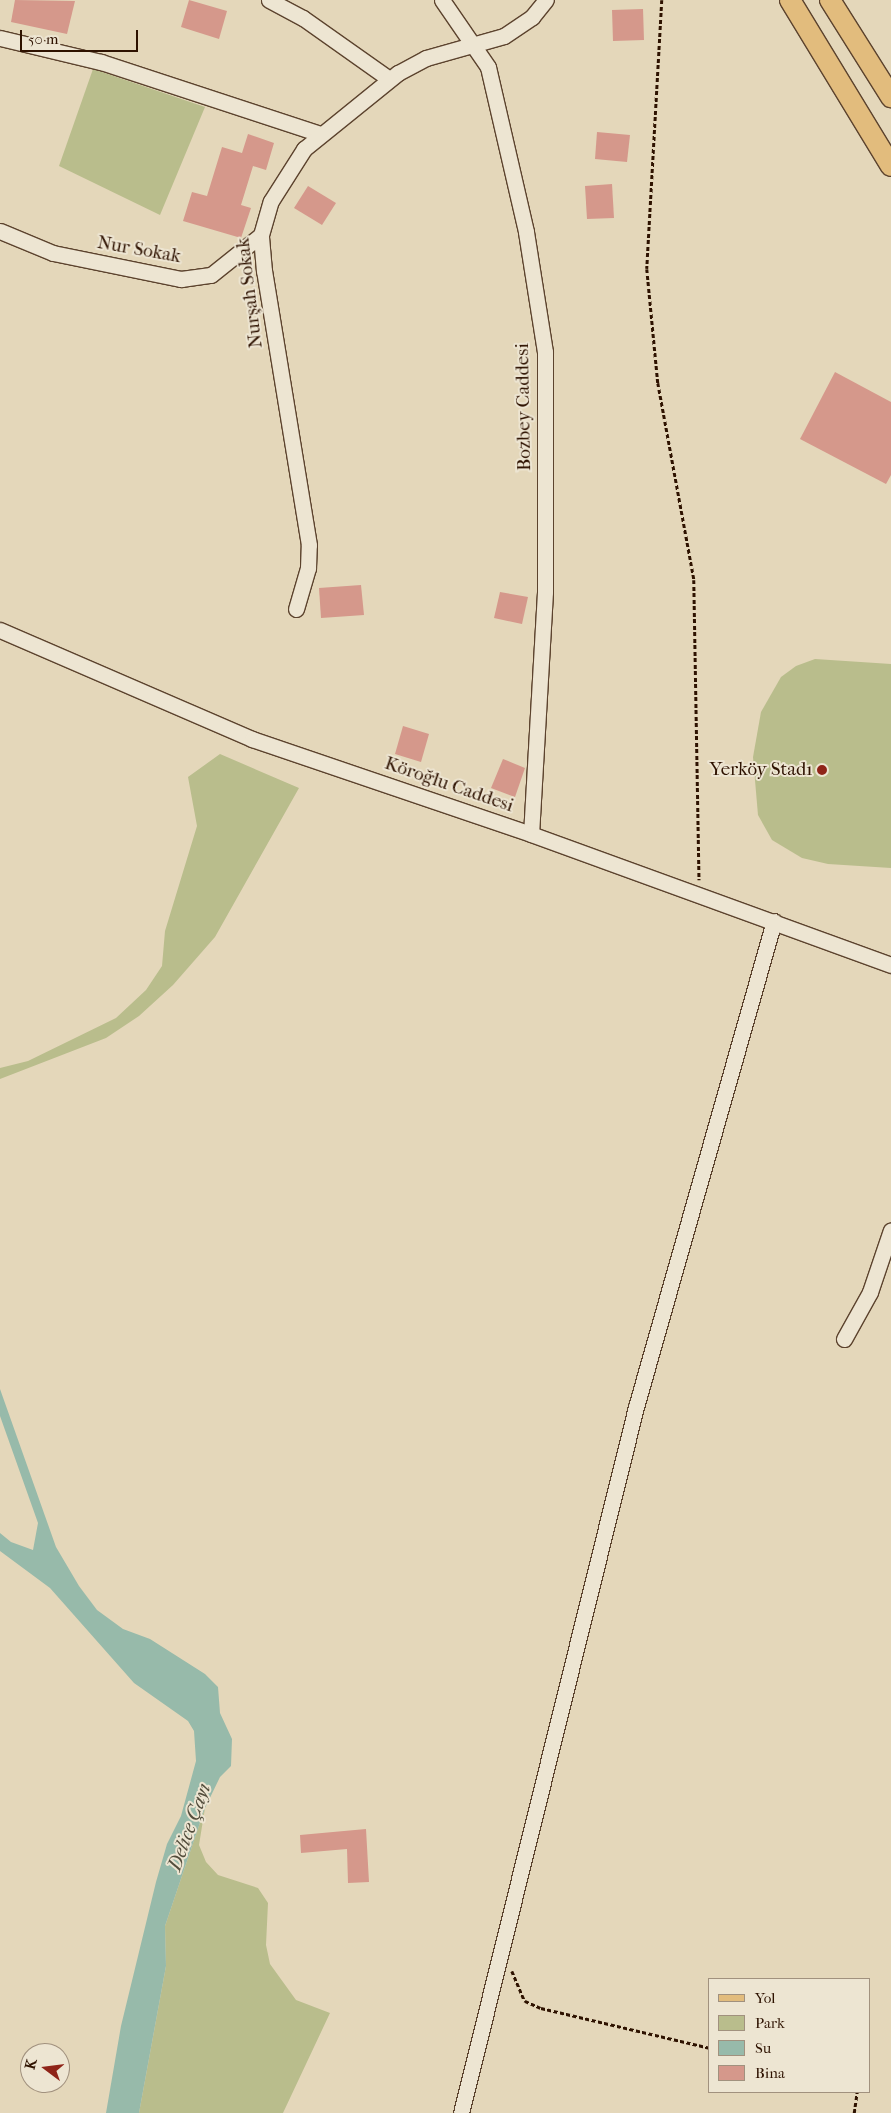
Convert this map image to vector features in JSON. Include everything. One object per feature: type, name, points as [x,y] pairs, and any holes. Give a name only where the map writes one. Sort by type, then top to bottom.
[{"type":"main road","points":[[830,0],[891,97]]},
{"type":"main road","points":[[790,1],[891,166]]},
{"type":"street","points":[[269,0],[303,18],[389,79]]},
{"type":"street","name":"Bozbey Caddesi","points":[[442,0],[475,44],[488,67],[526,232],[545,352],[545,592],[531,834]]},
{"type":"street","name":"Nurşah Sokak","points":[[296,609],[308,568],[309,545],[261,235],[284,177],[320,134],[389,79],[412,64],[518,29],[546,0]]},
{"type":"street","points":[[0,38],[101,62],[320,134]]},
{"type":"street","name":"Nur Sokak","points":[[0,231],[53,253],[181,279],[211,275],[261,235]]},
{"type":"street","name":"Köroğlu Caddesi","points":[[0,630],[252,739],[531,834],[891,964]]},
{"type":"street","points":[[460,2113],[636,1407],[774,921]]},
{"type":"street","points":[[844,1339],[870,1292],[891,1230]]},
{"type":"path","points":[[662,0],[647,269],[658,383],[694,580],[699,894]]},
{"type":"path","points":[[510,1965],[525,2001],[541,2008],[708,2048]]},
{"type":"path","points":[[854,2113],[857,2093]]},
{"type":"green space","points":[[93,69],[205,107],[160,215],[59,166]]},
{"type":"green space","name":"Yerköy Stadı","points":[[815,659],[891,664],[891,868],[828,864],[802,858],[772,840],[758,815],[753,757],[761,712],[781,677],[796,666]]},
{"type":"green space","points":[[220,754],[299,788],[215,937],[173,985],[139,1016],[106,1038],[0,1079],[0,1068],[28,1061],[116,1018],[146,990],[162,966],[165,931],[197,826],[188,777]]},
{"type":"green space","points":[[205,1808],[199,1845],[206,1862],[218,1875],[258,1888],[268,1903],[266,1945],[270,1964],[296,2000],[330,2013],[283,2113],[139,2113],[166,1966],[165,1926]]},
{"type":"water","name":"Delice Çayı","points":[[0,1389],[56,1547],[79,1586],[97,1610],[123,1629],[150,1639],[205,1674],[218,1687],[220,1713],[232,1739],[231,1766],[220,1777],[205,1808],[165,1926],[166,1966],[139,2113],[106,2113],[121,2026],[156,1882],[167,1844],[181,1816],[196,1761],[194,1731],[188,1721],[134,1683],[50,1588],[0,1551],[0,1533],[11,1542],[33,1550],[38,1523],[0,1416]]},
{"type":"building","points":[[15,0],[75,1],[67,34],[11,22]]},
{"type":"building","points":[[189,0],[227,11],[219,39],[181,27]]},
{"type":"building","points":[[643,9],[644,40],[613,41],[612,10]]},
{"type":"building","points":[[597,132],[630,135],[627,162],[595,159]]},
{"type":"building","points":[[248,134],[274,143],[266,170],[253,166],[241,205],[251,208],[241,238],[183,221],[192,192],[207,196],[222,147],[242,153]]},
{"type":"building","points":[[612,184],[614,218],[587,219],[585,186]]},
{"type":"building","points":[[308,186],[336,203],[322,225],[294,208]]},
{"type":"building","points":[[835,372],[891,402],[891,475],[886,484],[800,439]]},
{"type":"building","points":[[361,585],[364,615],[321,618],[319,588]]},
{"type":"building","points":[[500,592],[528,597],[522,624],[494,618]]},
{"type":"building","points":[[403,726],[429,734],[421,762],[395,754]]},
{"type":"building","points":[[503,759],[525,768],[515,797],[491,788]]},
{"type":"building","points":[[366,1829],[369,1882],[348,1883],[347,1849],[301,1853],[300,1835]]},
{"type":"place","name":"Yerköy Stadı","points":[[822,770]]}]
